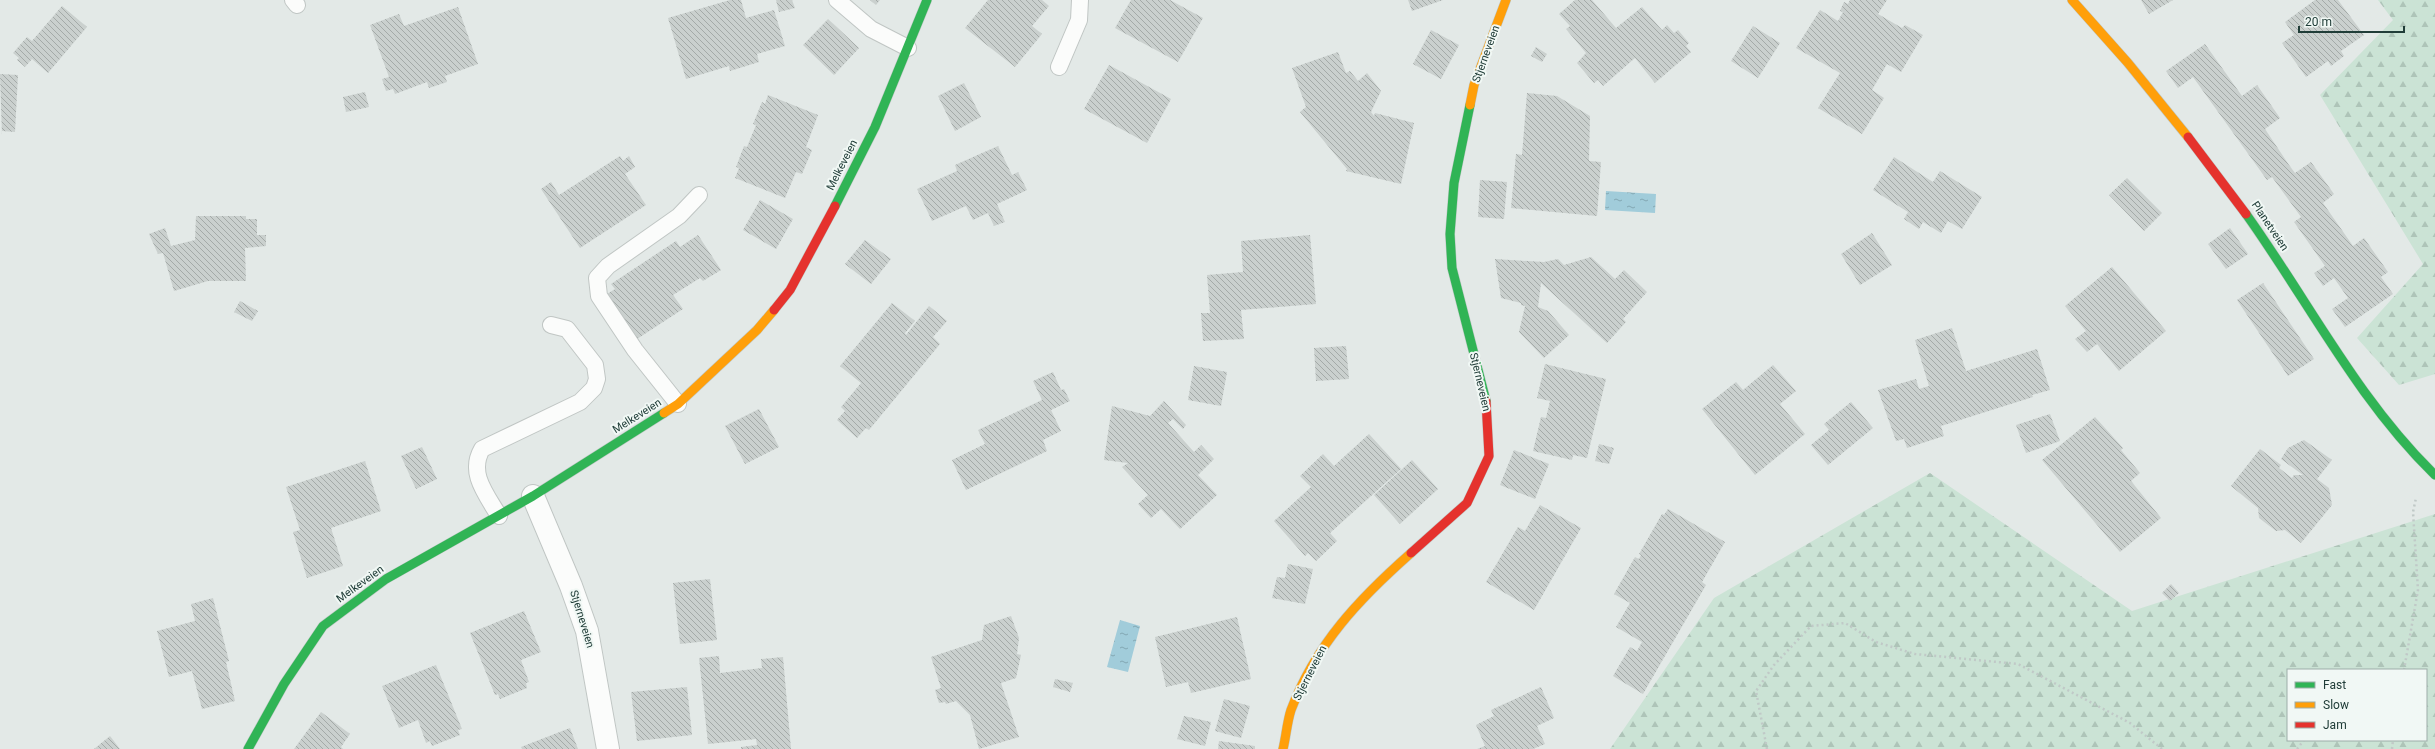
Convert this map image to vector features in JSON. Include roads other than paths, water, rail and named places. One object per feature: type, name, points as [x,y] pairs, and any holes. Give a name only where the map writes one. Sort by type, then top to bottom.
[{"type":"street","name":"Melkeveien","points":[[248,749],[284,684],[323,626],[386,579],[533,496],[678,404],[757,330],[790,290],[875,127],[927,0]]},
{"type":"street","name":"Stjerneveien","points":[[1283,749],[1291,711],[1324,644],[1374,587],[1467,503],[1489,456],[1488,409],[1452,268],[1450,234],[1454,183],[1474,85],[1506,0]]},
{"type":"street","name":"Planetveien","points":[[2072,0],[2139,76],[2237,198],[2345,364],[2402,443],[2435,475]]},
{"type":"street","name":"Stjerneveien","points":[[533,496],[571,586],[587,631],[596,669],[608,749]]},
{"type":"lane","points":[[837,0],[871,29],[908,48]]},
{"type":"lane","points":[[1059,67],[1079,20],[1080,0]]},
{"type":"lane","points":[[678,404],[635,350],[599,296],[597,278],[608,266],[679,216],[699,195]]},
{"type":"lane","points":[[499,516],[478,479],[476,466],[482,449],[580,402],[589,394],[597,379],[595,365],[567,329],[552,325]]},
{"type":"water","points":[[1606,191],[1656,194],[1655,213],[1605,210]]},
{"type":"water","points":[[1120,620],[1140,626],[1128,672],[1107,667]]}]
